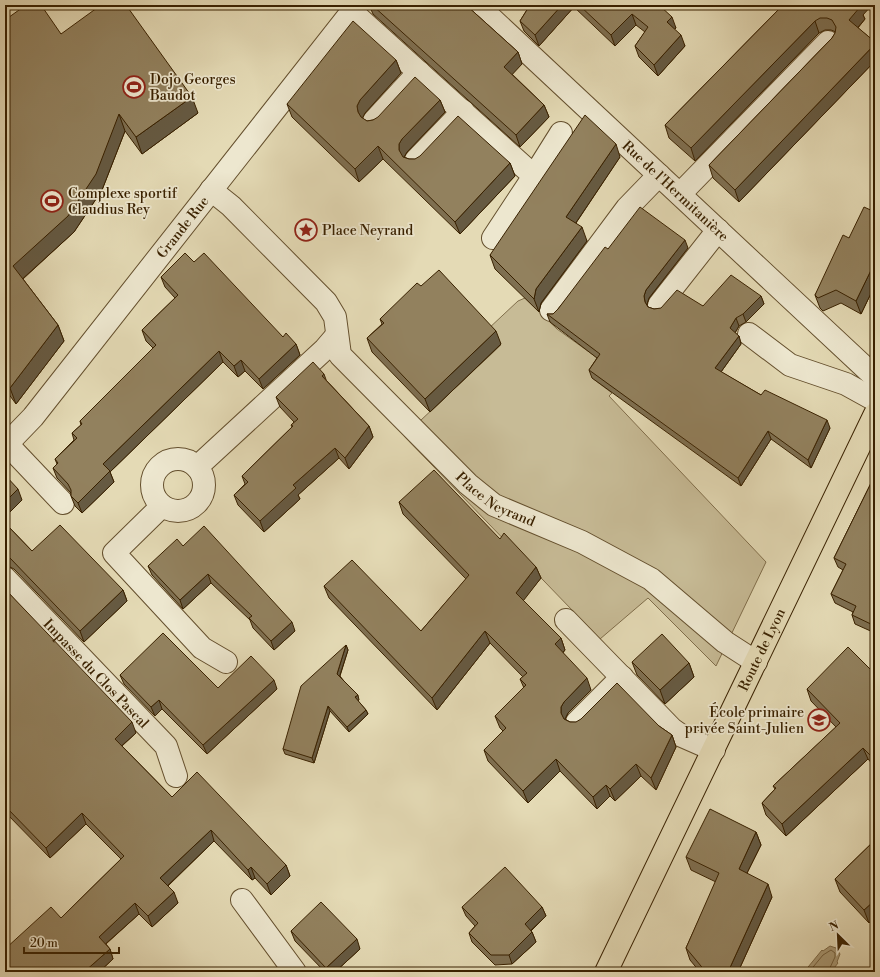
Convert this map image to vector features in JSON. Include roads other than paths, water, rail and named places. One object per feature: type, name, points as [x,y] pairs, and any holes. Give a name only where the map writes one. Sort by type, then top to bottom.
[{"type":"main road","name":"Route de Lyon","points":[[606,972],[875,414]]},
{"type":"street","name":"Rue de l'Hermitanière","points":[[477,5],[875,377]]},
{"type":"street","points":[[355,8],[419,72],[534,176]]},
{"type":"street","name":"Grande Rue","points":[[6,445],[33,417],[355,8]]},
{"type":"street","points":[[680,194],[828,42]]},
{"type":"street","points":[[374,121],[419,72]]},
{"type":"street","points":[[416,160],[463,111]]},
{"type":"street","points":[[492,238],[561,133]]},
{"type":"street","points":[[550,310],[627,208],[658,175]]},
{"type":"street","name":"Place Neyrand","points":[[211,190],[231,206],[326,302],[334,317],[340,355],[468,484],[494,505],[582,542],[651,579],[725,642],[756,662]]},
{"type":"street","points":[[659,305],[718,230]]},
{"type":"street","points":[[749,334],[790,365],[846,384],[875,400]]},
{"type":"street","points":[[197,467],[325,349],[337,335]]},
{"type":"street","points":[[6,445],[63,502]]},
{"type":"street","points":[[173,459],[182,459],[197,467],[202,474],[204,483],[200,500],[186,510],[169,510],[162,506],[154,496],[151,483],[158,468],[173,459]]},
{"type":"street","points":[[162,506],[114,553],[202,648],[226,662]]},
{"type":"street","name":"Impasse du Clos Pascal","points":[[5,578],[166,746],[176,776]]},
{"type":"street","points":[[566,620],[682,736],[714,750]]},
{"type":"street","points":[[577,722],[622,677]]},
{"type":"street","points":[[242,900],[296,972]]},
{"type":"water","points":[[830,946],[836,948],[840,954],[838,963],[831,972],[804,972],[822,950],[823,951]]},
{"type":"place","name":"Dojo Georges Baudot","points":[[134,87]]},
{"type":"place","name":"Complexe sportif Claudius Rey","points":[[52,201]]},
{"type":"place","name":"Place Neyrand","points":[[306,230]]},
{"type":"place","name":"École primaire privée Saint-Julien","points":[[819,720]]}]
